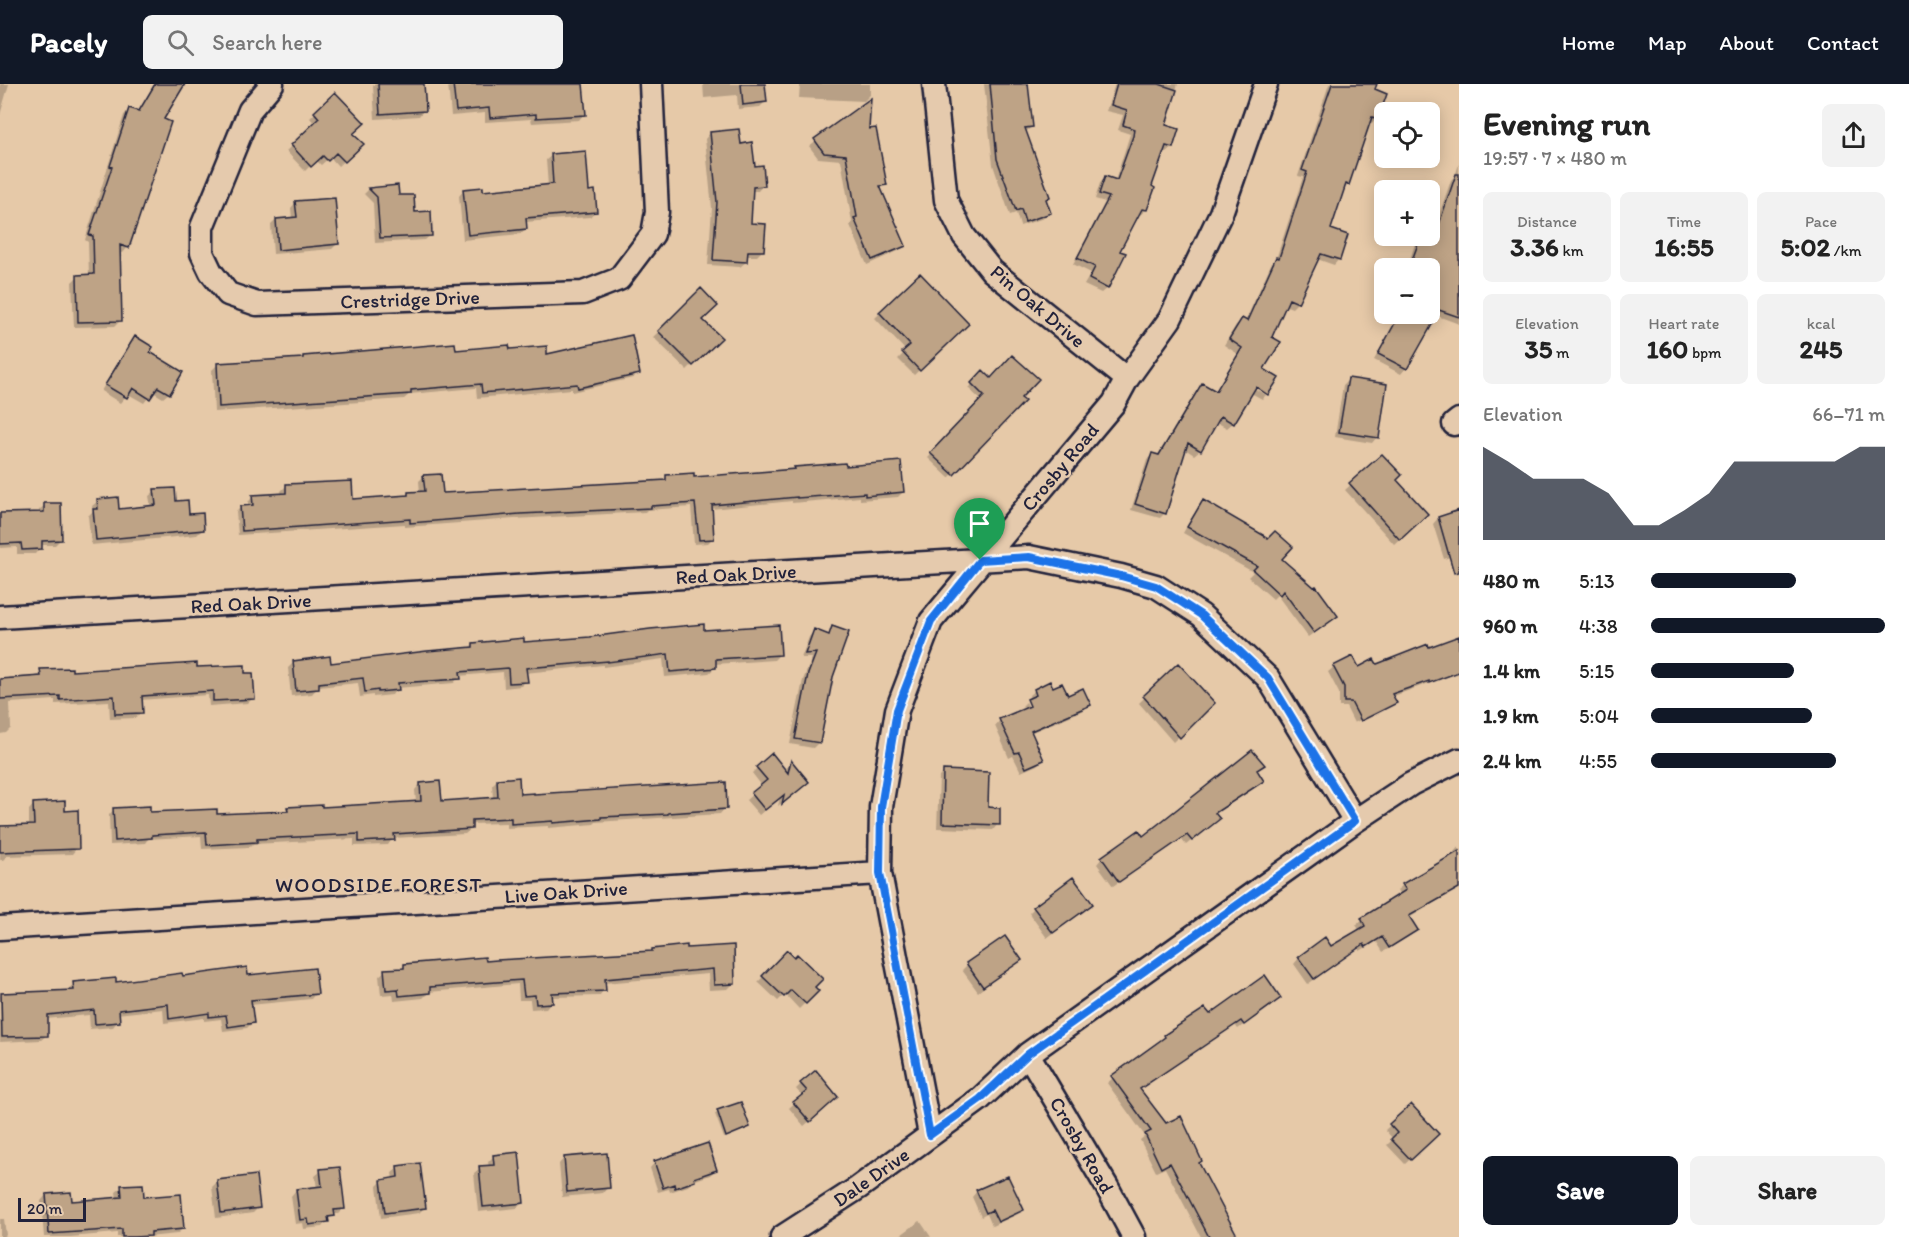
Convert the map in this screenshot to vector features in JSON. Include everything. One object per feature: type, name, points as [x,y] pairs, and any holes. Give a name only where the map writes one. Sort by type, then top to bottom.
[{"type":"street","name":"Crestridge Drive","points":[[272,84],[250,110],[202,227],[202,253],[211,272],[228,294],[256,304],[583,293],[618,279],[653,234],[657,212],[651,84]]},
{"type":"street","name":"Pin Oak Drive","points":[[934,84],[946,200],[964,236],[992,271],[1127,379]]},
{"type":"street","name":"Crosby Road","points":[[930,1135],[880,873],[881,807],[897,710],[931,621],[1114,403],[1127,379],[1170,319],[1221,213],[1266,84]]},
{"type":"street","name":"Red Oak Drive","points":[[0,618],[1029,557],[1121,576],[1156,586],[1201,615],[1268,678],[1355,821]]},
{"type":"street","name":"Dale Drive","points":[[782,1237],[858,1188],[958,1115],[960,1099],[973,1090],[1000,1081],[1028,1054],[1355,821],[1411,784],[1459,760]]},
{"type":"street","name":"Live Oak Drive","points":[[0,928],[880,873]]},
{"type":"street","name":"Crosby Road","points":[[1028,1054],[1134,1237]]},
{"type":"building","points":[[155,84],[185,84],[164,119],[171,122],[129,248],[120,245],[122,321],[78,322],[77,275],[94,274],[93,236],[89,235],[112,167],[110,166],[129,108],[139,111]]},
{"type":"building","points":[[378,84],[424,84],[426,111],[380,114]]},
{"type":"building","points":[[453,84],[583,84],[586,115],[536,118],[536,114],[490,118],[489,108],[456,111]]},
{"type":"building","points":[[741,84],[765,84],[767,102],[743,105]]},
{"type":"building","points":[[990,84],[1028,84],[1033,127],[1025,128],[1050,197],[1046,199],[1051,213],[1025,222],[1021,209],[1016,211],[997,159]]},
{"type":"building","points":[[1117,84],[1159,84],[1177,90],[1166,125],[1179,129],[1173,148],[1166,146],[1152,186],[1155,188],[1147,210],[1142,209],[1120,251],[1126,253],[1108,289],[1089,279],[1095,267],[1077,258],[1109,197],[1099,194],[1105,176],[1117,180],[1133,136],[1134,129],[1123,125],[1127,110],[1111,105]]},
{"type":"building","points":[[1332,84],[1377,84],[1375,89],[1387,94],[1384,102],[1374,102],[1374,118],[1372,117],[1349,185],[1346,184],[1331,229],[1348,235],[1340,260],[1321,254],[1298,303],[1289,299],[1272,337],[1281,342],[1264,369],[1279,378],[1268,395],[1256,387],[1234,424],[1221,416],[1201,451],[1188,443],[1166,514],[1135,504],[1152,453],[1159,455],[1202,383],[1216,391],[1242,348],[1229,339],[1242,318],[1247,321],[1276,257],[1279,258],[1307,172],[1302,170]]},
{"type":"building","points":[[335,92],[365,123],[353,134],[364,144],[345,162],[336,153],[328,161],[323,156],[311,167],[291,145],[319,118],[314,112]]},
{"type":"building","points":[[871,98],[869,129],[876,128],[887,185],[880,186],[906,246],[872,260],[854,218],[857,217],[846,155],[824,153],[814,139]]},
{"type":"building","points":[[739,129],[741,144],[752,142],[755,166],[763,165],[765,186],[753,187],[751,223],[766,224],[764,251],[748,251],[747,262],[713,260],[717,202],[710,132]]},
{"type":"building","points":[[586,151],[589,191],[595,190],[597,212],[526,218],[527,229],[468,235],[463,189],[483,187],[483,191],[553,184],[551,154]]},
{"type":"building","points":[[1456,174],[1459,174],[1459,317],[1440,310],[1440,258],[1413,258],[1417,246],[1440,246],[1440,221]]},
{"type":"building","points":[[398,185],[399,195],[414,195],[415,212],[431,211],[432,236],[380,238],[377,197],[368,188]]},
{"type":"building","points":[[335,198],[339,244],[278,250],[276,219],[297,217],[295,201]]},
{"type":"building","points":[[920,273],[969,324],[920,371],[902,352],[910,345],[879,312]]},
{"type":"building","points":[[701,288],[718,306],[703,320],[722,338],[693,366],[658,331]]},
{"type":"building","points":[[1394,324],[1432,324],[1407,369],[1378,354]]},
{"type":"building","points":[[632,335],[640,374],[578,388],[577,384],[482,393],[481,384],[411,390],[411,394],[219,407],[217,363],[303,358],[303,356],[455,343],[456,350],[509,345],[510,349],[547,346],[547,354]]},
{"type":"building","points":[[135,336],[153,347],[150,352],[183,372],[170,394],[158,387],[150,399],[133,388],[127,398],[105,385]]},
{"type":"building","points":[[1012,355],[1039,379],[1021,398],[1025,401],[954,475],[930,453],[984,396],[971,383],[983,370],[991,378]]},
{"type":"building","points":[[1348,378],[1387,384],[1379,438],[1339,432]]},
{"type":"building","points":[[1382,454],[1402,475],[1397,480],[1428,514],[1400,540],[1349,483]]},
{"type":"building","points":[[901,461],[904,492],[865,496],[865,493],[797,497],[712,505],[714,539],[699,540],[695,503],[651,506],[651,508],[520,514],[410,523],[410,519],[242,531],[240,506],[253,505],[252,495],[286,493],[286,484],[352,481],[353,499],[408,495],[408,492],[425,491],[423,475],[441,474],[443,493],[666,480],[666,475],[694,473],[694,477],[845,463],[846,466]]},
{"type":"building","points":[[175,488],[176,501],[188,500],[189,514],[203,513],[204,530],[96,540],[93,509],[98,509],[97,499],[118,497],[119,509],[156,505],[154,489]]},
{"type":"building","points":[[1203,500],[1268,538],[1275,531],[1293,547],[1282,559],[1314,587],[1316,586],[1338,616],[1314,633],[1283,591],[1280,595],[1253,570],[1257,566],[1187,527]]},
{"type":"building","points":[[44,503],[61,503],[62,540],[42,541],[42,549],[22,550],[21,543],[0,544],[0,513],[44,512]]},
{"type":"building","points":[[1459,510],[1459,572],[1454,573],[1438,517]]},
{"type":"building","points":[[704,624],[704,630],[779,625],[781,655],[716,659],[716,668],[670,672],[668,654],[608,662],[526,668],[528,682],[509,683],[508,668],[460,672],[461,679],[398,683],[399,690],[365,692],[363,678],[319,683],[319,689],[296,691],[293,661],[330,656],[331,663],[473,647],[473,643],[524,638],[524,642],[590,637]]},
{"type":"building","points":[[832,626],[849,632],[833,677],[820,743],[795,739],[808,674],[816,653],[805,654],[814,629],[829,635]]},
{"type":"building","points":[[1459,636],[1459,672],[1392,694],[1397,703],[1361,721],[1351,702],[1344,702],[1344,687],[1333,666],[1353,656],[1359,667],[1374,659],[1377,664],[1428,644],[1429,647]]},
{"type":"building","points":[[197,663],[197,667],[245,665],[245,673],[253,673],[255,699],[213,701],[213,691],[142,696],[143,713],[115,714],[114,696],[60,700],[60,696],[0,699],[0,679],[41,676],[40,669],[72,668],[72,671]]},
{"type":"building","points":[[1178,663],[1215,703],[1180,738],[1143,696]]},
{"type":"building","points":[[1050,681],[1053,687],[1062,683],[1068,695],[1083,688],[1091,705],[1031,731],[1044,760],[1026,768],[1019,752],[1015,753],[999,719],[1030,706],[1027,699],[1036,695],[1034,689]]},
{"type":"building","points":[[1252,750],[1265,765],[1257,770],[1264,781],[1215,813],[1220,819],[1192,841],[1187,835],[1119,882],[1101,857],[1139,830],[1143,836]]},
{"type":"building","points":[[772,753],[788,773],[791,760],[809,782],[782,804],[784,795],[765,810],[751,793],[767,780],[756,767]]},
{"type":"building","points":[[943,770],[989,772],[988,807],[1000,808],[1000,825],[942,823]]},
{"type":"building","points":[[519,777],[520,794],[726,782],[727,809],[601,817],[601,819],[553,823],[553,821],[511,824],[511,818],[472,820],[472,829],[394,834],[395,840],[359,842],[359,834],[257,839],[257,842],[207,845],[206,832],[152,835],[152,838],[115,841],[113,808],[150,806],[150,812],[217,809],[217,814],[288,811],[287,807],[421,801],[420,783],[440,781],[442,801],[498,797],[497,779]]},
{"type":"building","points":[[65,801],[65,811],[78,810],[79,849],[0,852],[0,826],[34,825],[33,803]]},
{"type":"building","points":[[1459,851],[1459,888],[1409,916],[1418,930],[1389,948],[1382,937],[1366,947],[1364,944],[1314,979],[1298,957],[1325,937],[1331,946],[1365,926],[1361,918],[1406,890],[1402,884]]},
{"type":"building","points":[[1073,877],[1093,904],[1053,933],[1033,907]]},
{"type":"building","points":[[1005,936],[1022,960],[983,987],[966,963]]},
{"type":"building","points":[[687,945],[687,948],[734,945],[735,984],[714,985],[713,969],[605,979],[606,991],[552,993],[553,1003],[536,1004],[535,995],[524,996],[522,980],[430,987],[430,993],[399,996],[398,989],[386,990],[384,969],[404,968],[404,964],[485,957],[486,961],[652,951],[652,949]]},
{"type":"building","points":[[787,950],[794,957],[797,954],[823,979],[815,987],[819,991],[806,1004],[791,990],[784,997],[762,976]]},
{"type":"building","points":[[247,967],[248,975],[315,968],[318,994],[251,1000],[254,1023],[228,1027],[226,1015],[209,1017],[209,1013],[169,1019],[168,1004],[119,1010],[120,1022],[95,1024],[94,1010],[48,1015],[48,1036],[2,1037],[1,993],[74,990],[73,982],[116,978],[116,982]]},
{"type":"building","points":[[1265,975],[1281,998],[1244,1025],[1241,1021],[1140,1089],[1166,1123],[1181,1116],[1202,1161],[1199,1163],[1238,1237],[1209,1237],[1170,1163],[1161,1168],[1145,1134],[1151,1131],[1111,1076],[1165,1037],[1164,1035],[1205,1008],[1210,1014]]},
{"type":"building","points":[[816,1070],[838,1097],[810,1122],[793,1102],[807,1091],[800,1083]]},
{"type":"building","points":[[741,1102],[750,1127],[726,1137],[717,1110]]},
{"type":"building","points":[[1411,1104],[1439,1134],[1411,1160],[1391,1139],[1397,1133],[1389,1124]]},
{"type":"building","points":[[708,1143],[717,1170],[675,1188],[674,1184],[663,1188],[654,1161]]},
{"type":"building","points":[[519,1152],[524,1203],[483,1207],[479,1166],[494,1165],[493,1155]]},
{"type":"building","points":[[607,1153],[610,1188],[567,1192],[564,1157]]},
{"type":"building","points":[[420,1163],[426,1208],[385,1213],[381,1180],[398,1177],[397,1166]]},
{"type":"building","points":[[340,1167],[345,1209],[334,1210],[335,1216],[328,1217],[329,1222],[309,1225],[308,1219],[300,1220],[296,1189],[322,1186],[320,1169]]},
{"type":"building","points":[[256,1175],[260,1208],[221,1213],[217,1180]]},
{"type":"building","points":[[1008,1176],[1024,1210],[998,1222],[992,1210],[986,1213],[976,1190]]},
{"type":"building","points":[[143,1184],[144,1197],[181,1194],[184,1229],[151,1232],[151,1236],[134,1237],[122,1237],[122,1229],[49,1234],[46,1194],[71,1192],[72,1201],[122,1197],[121,1185]]},
{"type":"district","name":"WOODSIDE FOREST","points":[[379,884]]},
{"type":"route","points":[[1029,557],[1121,576],[1156,586],[1201,615],[1268,678],[1355,821],[1028,1054],[980,1099],[930,1135],[880,873],[881,807],[897,710],[931,621],[980,560],[1029,557]]}]
